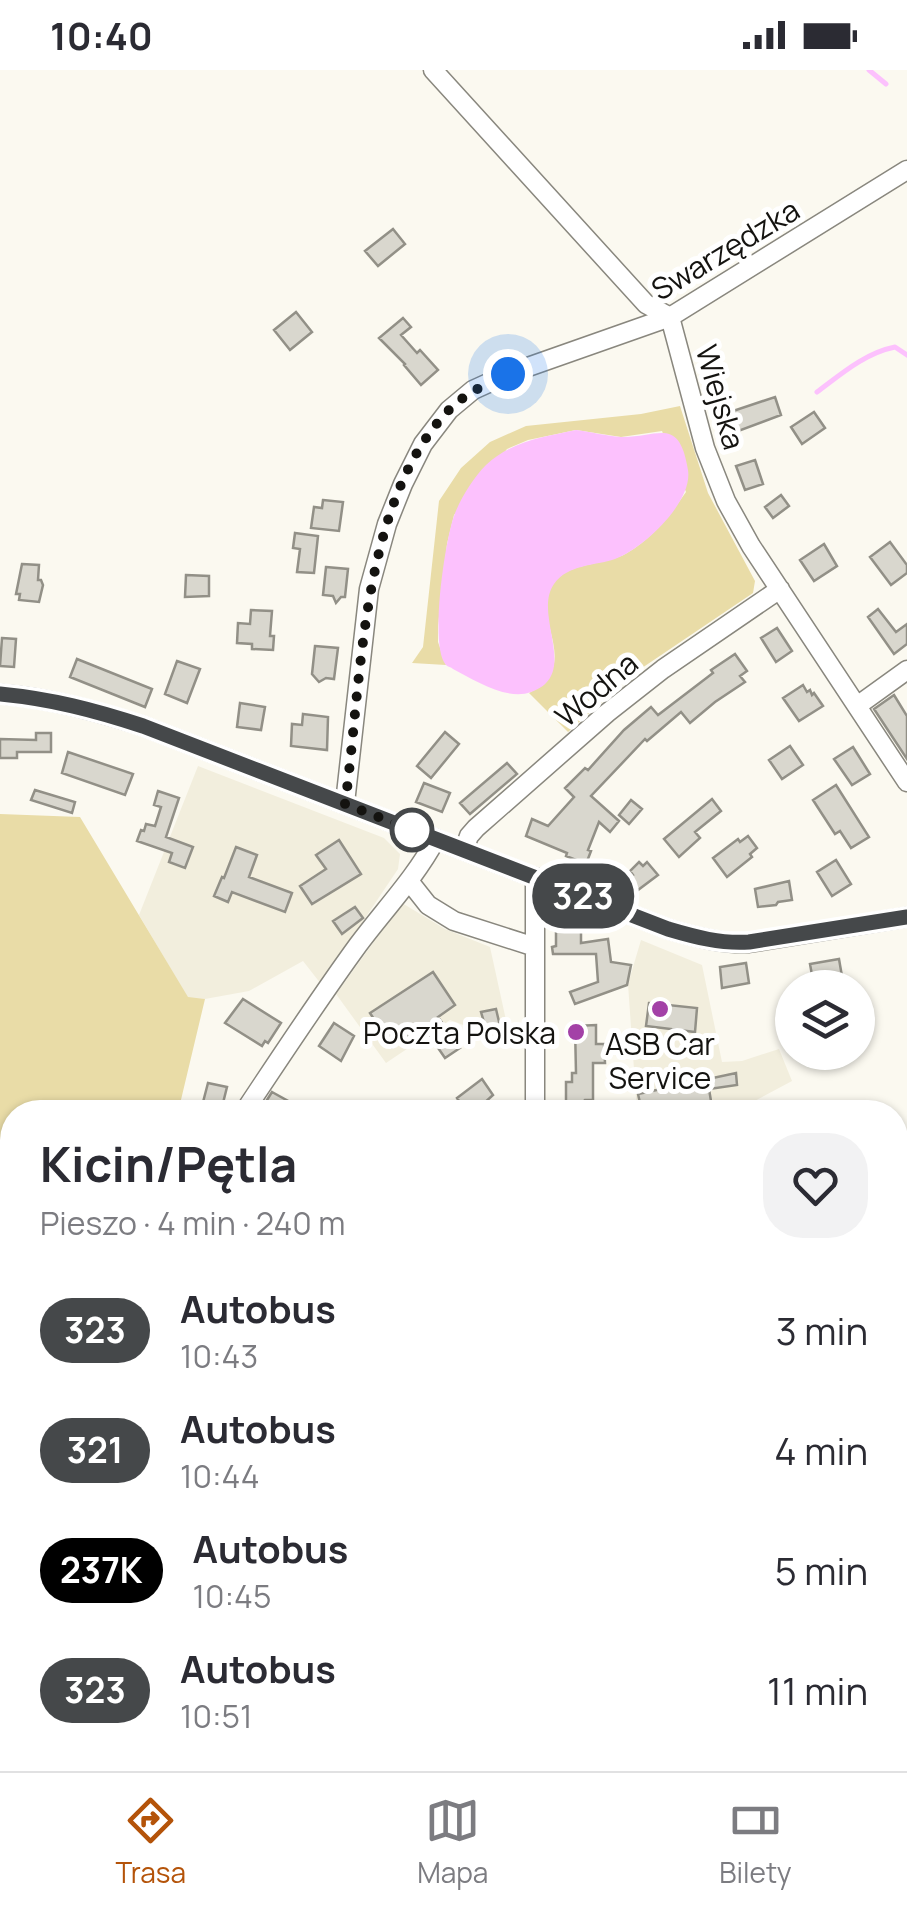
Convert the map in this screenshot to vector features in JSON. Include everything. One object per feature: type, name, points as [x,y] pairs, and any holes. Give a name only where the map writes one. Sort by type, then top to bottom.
[{"type":"street","name":"Wiejska","points":[[433,70],[646,304],[670,317],[705,448],[726,502],[907,782]]},
{"type":"street","name":"Swarzędzka","points":[[345,804],[370,590],[387,524],[422,444],[449,410],[473,390],[508,374],[670,317],[907,170]]},
{"type":"street","name":"Wodna","points":[[464,850],[476,828],[607,713],[662,669],[780,589]]},
{"type":"street","points":[[857,706],[907,670]]},
{"type":"street","points":[[0,694],[96,710],[188,742],[668,929],[732,944],[907,917]]},
{"type":"street","points":[[252,1100],[326,988],[409,881],[436,839]]},
{"type":"street","points":[[534,1100],[535,878]]},
{"type":"street","points":[[409,881],[428,905],[454,920],[534,947]]},
{"type":"shaded area","points":[[680,406],[708,493],[755,581],[753,593],[636,672],[568,732],[529,693],[553,669],[555,656],[547,615],[551,587],[566,572],[618,557],[645,541],[686,492],[662,431],[621,437],[576,430],[528,440],[507,449],[454,515],[438,626],[438,642],[446,665],[412,663],[423,647],[439,501],[461,468],[490,442],[526,426]]},
{"type":"shaded area","points":[[576,430],[621,437],[656,433],[673,436],[684,453],[687,483],[675,509],[639,545],[615,559],[574,569],[560,577],[549,597],[553,672],[545,684],[531,692],[501,692],[447,666],[441,654],[440,593],[450,529],[467,489],[496,457],[528,441]]},
{"type":"shaded area","points":[[198,766],[384,838],[400,854],[398,869],[321,984],[303,961],[249,991],[188,998],[139,915]]},
{"type":"shaded area","points":[[0,814],[80,817],[188,997],[205,999],[181,1100],[0,1100]]},
{"type":"shaded area","points":[[402,903],[445,929],[490,947],[511,1043],[450,1020],[386,1063],[336,994]]},
{"type":"shaded area","points":[[641,940],[702,965],[722,1062],[742,1061],[775,1050],[775,1070],[788,1070],[792,1081],[756,1100],[636,1100],[628,984]]},
{"type":"building","points":[[393,229],[405,244],[378,266],[365,251]]},
{"type":"building","points":[[296,312],[312,332],[290,350],[274,330]]},
{"type":"building","points":[[403,318],[411,327],[401,335],[438,370],[421,385],[379,338]]},
{"type":"building","points":[[775,397],[781,415],[725,436],[718,416]]},
{"type":"building","points":[[814,412],[825,428],[802,444],[791,427]]},
{"type":"building","points":[[755,460],[763,484],[745,490],[736,466]]},
{"type":"building","points":[[781,495],[789,506],[773,518],[765,507]]},
{"type":"building","points":[[323,500],[343,502],[339,531],[311,528],[314,507],[322,508]]},
{"type":"building","points":[[295,533],[318,536],[314,573],[297,572],[300,549],[293,548]]},
{"type":"building","points":[[890,542],[907,565],[907,573],[891,585],[870,557]]},
{"type":"building","points":[[824,544],[837,566],[814,581],[800,560]]},
{"type":"building","points":[[22,564],[39,565],[38,580],[43,585],[39,602],[19,600],[20,594],[16,594]]},
{"type":"building","points":[[326,567],[348,569],[345,597],[336,603],[333,596],[323,595]]},
{"type":"building","points":[[186,575],[209,576],[209,596],[185,597]]},
{"type":"building","points":[[878,609],[896,632],[907,624],[907,644],[894,654],[868,617]]},
{"type":"building","points":[[251,610],[272,611],[273,650],[252,649],[252,644],[237,643],[238,623],[250,624]]},
{"type":"building","points":[[777,628],[792,651],[776,662],[761,638]]},
{"type":"building","points":[[2,638],[16,639],[14,667],[0,666]]},
{"type":"building","points":[[315,646],[338,648],[334,679],[319,682],[312,674]]},
{"type":"building","points":[[735,654],[747,671],[740,676],[745,682],[690,723],[681,712],[645,739],[591,796],[619,821],[610,832],[599,822],[586,864],[526,836],[532,819],[548,826],[574,797],[565,788],[585,768],[588,770],[624,730],[651,707],[658,715]]},
{"type":"building","points":[[77,659],[152,689],[145,707],[70,677]]},
{"type":"building","points":[[177,661],[200,669],[187,703],[165,694]]},
{"type":"building","points":[[803,685],[823,706],[799,721],[783,698]]},
{"type":"building","points":[[894,695],[907,716],[907,759],[874,709]]},
{"type":"building","points":[[240,703],[265,707],[261,730],[237,727]]},
{"type":"building","points":[[303,714],[328,717],[327,750],[291,746],[292,724],[302,725]]},
{"type":"building","points":[[445,732],[459,744],[431,778],[417,766]]},
{"type":"building","points":[[36,733],[51,733],[51,752],[17,752],[17,758],[0,758],[0,739],[36,740]]},
{"type":"building","points":[[790,746],[803,765],[782,779],[769,760]]},
{"type":"building","points":[[853,747],[870,774],[852,785],[834,759]]},
{"type":"building","points":[[68,752],[133,774],[125,795],[62,773]]},
{"type":"building","points":[[507,763],[517,774],[470,814],[460,803]]},
{"type":"building","points":[[424,783],[450,793],[442,812],[416,802]]},
{"type":"building","points":[[836,785],[869,837],[851,848],[840,831],[835,834],[813,800]]},
{"type":"building","points":[[35,790],[75,802],[72,813],[31,800]]},
{"type":"building","points":[[158,791],[179,798],[166,837],[193,847],[185,868],[169,862],[172,853],[137,841],[146,824],[155,826],[161,807],[154,805]]},
{"type":"building","points":[[712,799],[721,811],[695,832],[700,838],[679,857],[664,839]]},
{"type":"building","points":[[631,800],[642,809],[629,824],[619,815]]},
{"type":"building","points":[[748,836],[757,848],[727,877],[713,858]]},
{"type":"building","points":[[339,840],[361,874],[312,904],[300,886],[326,869],[316,855]]},
{"type":"building","points":[[236,847],[257,855],[249,877],[292,893],[285,912],[232,892],[228,902],[214,896]]},
{"type":"building","points":[[836,860],[851,884],[832,896],[817,872]]},
{"type":"building","points":[[639,862],[643,866],[647,862],[658,875],[638,890],[628,879]]},
{"type":"building","points":[[789,881],[792,900],[758,907],[755,889]]},
{"type":"building","points":[[355,907],[363,918],[342,934],[333,921]]},
{"type":"building","points":[[556,929],[581,929],[581,943],[608,939],[611,962],[631,965],[627,985],[575,1004],[570,992],[598,982],[596,954],[553,954]]},
{"type":"building","points":[[839,959],[841,970],[811,970],[810,964]]},
{"type":"building","points":[[746,963],[749,983],[722,988],[720,967]]},
{"type":"building","points":[[433,972],[455,1005],[438,1017],[460,1048],[445,1058],[423,1026],[392,1047],[370,1013]]},
{"type":"building","points":[[243,999],[281,1023],[262,1046],[225,1023]]},
{"type":"building","points":[[649,1003],[697,1008],[695,1032],[646,1026]]},
{"type":"building","points":[[496,1009],[500,1026],[486,1029],[481,1012]]},
{"type":"building","points":[[334,1023],[354,1036],[341,1061],[319,1046]]},
{"type":"building","points":[[596,1025],[596,1044],[604,1044],[605,1063],[593,1063],[593,1100],[566,1100],[566,1082],[572,1082],[572,1073],[576,1073],[575,1026]]},
{"type":"building","points":[[736,1073],[737,1085],[709,1089],[711,1100],[639,1100],[638,1094]]},
{"type":"building","points":[[482,1079],[493,1095],[487,1100],[457,1098]]},
{"type":"building","points":[[208,1083],[227,1087],[224,1100],[204,1100]]},
{"type":"building","points":[[272,1092],[287,1100],[267,1100]]},
{"type":"waterway","points":[[869,70],[886,84]]},
{"type":"waterway","points":[[817,392],[874,354],[895,347],[907,355]]},
{"type":"bus line","name":"323","points":[[0,694],[68,703],[143,726],[691,936],[732,944],[907,917]]},
{"type":"place","name":"ASB Car Service","points":[[660,1009]]},
{"type":"place","name":"Poczta Polska","points":[[576,1032]]},
{"type":"route","points":[[412,830],[345,804],[370,590],[387,524],[422,444],[449,410],[473,390],[508,374]]}]
